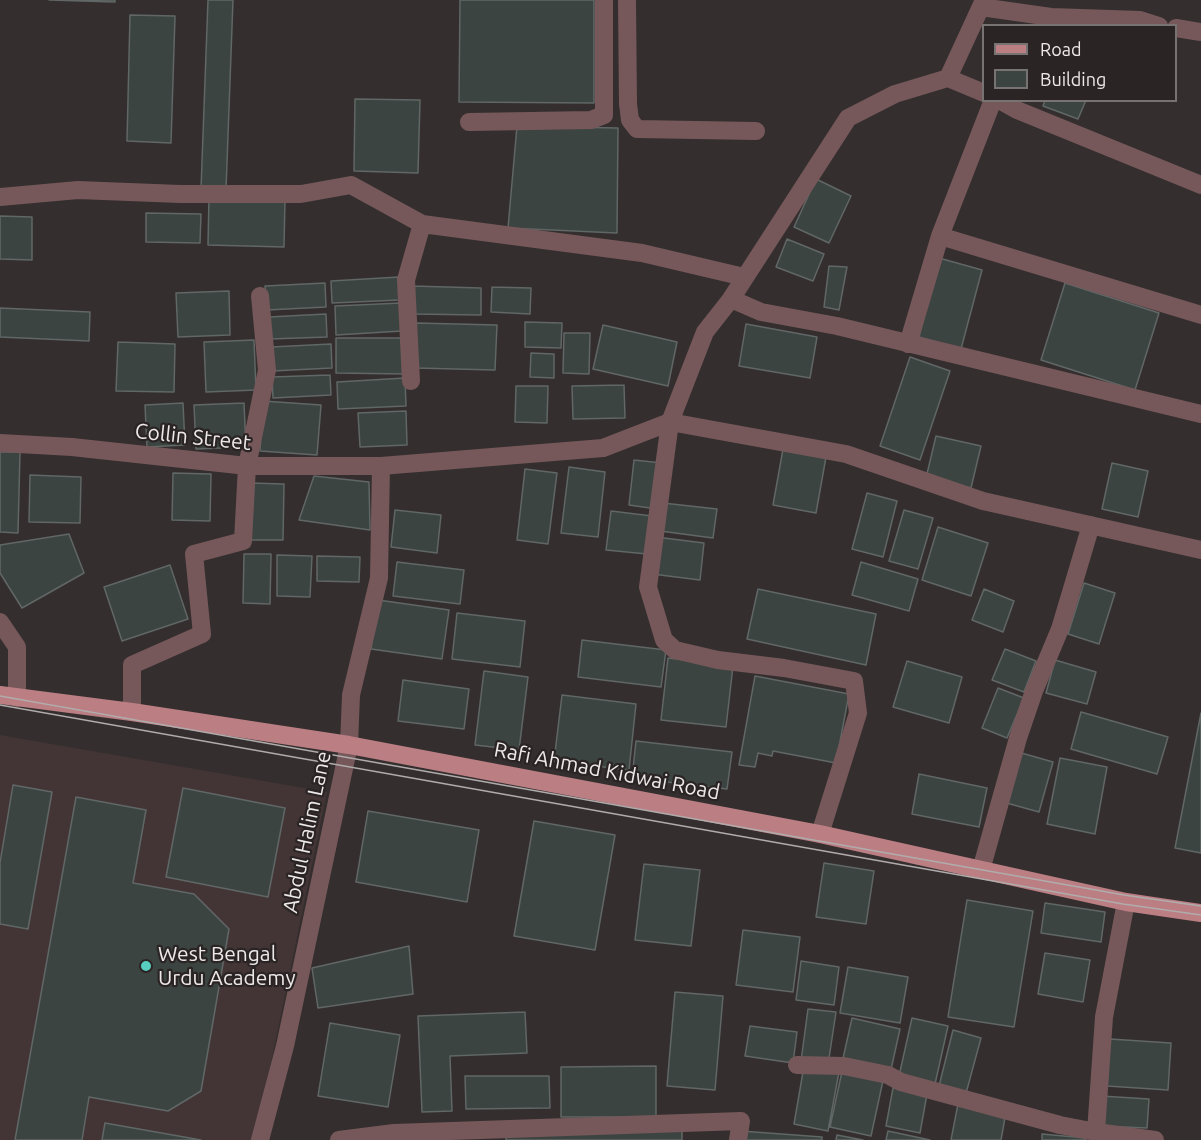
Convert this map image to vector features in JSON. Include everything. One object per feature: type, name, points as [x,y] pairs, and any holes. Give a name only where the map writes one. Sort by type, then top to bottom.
[{"type":"main road","name":"Rafi Ahmad Kidwai Road","points":[[9,696],[349,745],[820,834],[1126,902],[1201,914]]},
{"type":"street","points":[[469,122],[591,120],[604,115],[604,0]]},
{"type":"street","points":[[627,0],[628,104],[630,120],[637,129],[756,131]]},
{"type":"street","points":[[948,78],[982,4],[1051,17],[1140,20],[1153,24]]},
{"type":"street","points":[[1177,28],[1201,32]]},
{"type":"street","points":[[820,834],[858,713],[854,681],[784,668],[718,660],[675,650],[664,640],[648,587],[670,422],[705,333],[730,299],[848,118],[895,94],[948,78],[982,92]]},
{"type":"street","points":[[908,344],[940,236],[992,102]]},
{"type":"street","points":[[1003,102],[1017,110],[1201,185]]},
{"type":"street","points":[[0,197],[78,190],[180,194],[301,194],[351,185],[422,224],[642,253],[744,277]]},
{"type":"street","points":[[411,381],[406,280],[422,224]]},
{"type":"street","points":[[940,236],[1201,315]]},
{"type":"street","points":[[132,712],[132,664],[202,634],[194,554],[243,541],[248,466],[267,370],[260,296]]},
{"type":"street","points":[[730,299],[761,312],[837,326],[1201,414]]},
{"type":"street","points":[[670,422],[846,454],[983,501],[1201,550]]},
{"type":"street","name":"Collin Street","points":[[0,443],[72,447],[248,466],[381,466],[603,448],[670,422]]},
{"type":"street","points":[[349,745],[351,695],[379,578],[381,466]]},
{"type":"street","points":[[981,870],[1018,738],[1034,691],[1060,629],[1091,525]]},
{"type":"street","points":[[0,622],[17,646],[9,696]]},
{"type":"street","name":"Abdul Halim Lane","points":[[260,1140],[285,1046],[349,745]]},
{"type":"street","points":[[1096,1132],[1104,1017],[1126,902]]},
{"type":"street","points":[[797,1065],[844,1066],[888,1076],[901,1082],[1060,1125],[1155,1140]]},
{"type":"street","points":[[339,1140],[394,1133],[741,1121],[738,1140]]},
{"type":"shaded area","name":"West Bengal Urdu Academy","points":[[0,735],[327,792],[255,1140],[0,1140]]},
{"type":"building","points":[[49,0],[115,0],[115,2]]},
{"type":"building","points":[[208,0],[233,0],[226,190],[201,189]]},
{"type":"building","points":[[460,0],[594,0],[594,103],[459,102]]},
{"type":"building","points":[[130,15],[175,16],[171,143],[127,141]]},
{"type":"building","points":[[355,99],[420,100],[418,173],[354,171]]},
{"type":"building","points":[[1044,102],[1085,102],[1078,119],[1043,106]]},
{"type":"building","points":[[517,126],[618,128],[617,233],[508,228]]},
{"type":"building","points":[[816,179],[851,196],[829,243],[794,227]]},
{"type":"building","points":[[209,197],[285,199],[284,247],[208,245]]},
{"type":"building","points":[[146,213],[201,214],[200,243],[146,242]]},
{"type":"building","points":[[0,216],[32,217],[32,260],[0,259]]},
{"type":"building","points":[[787,239],[824,254],[813,281],[776,267]]},
{"type":"building","points":[[939,258],[982,270],[961,349],[919,337]]},
{"type":"building","points":[[829,266],[847,267],[839,310],[824,307]]},
{"type":"building","points":[[399,277],[400,300],[332,303],[331,281]]},
{"type":"building","points":[[325,283],[326,307],[267,310],[265,286]]},
{"type":"building","points":[[1065,283],[1159,313],[1135,390],[1041,360]]},
{"type":"building","points":[[413,286],[481,288],[481,315],[412,314]]},
{"type":"building","points":[[492,287],[531,288],[530,314],[491,312]]},
{"type":"building","points":[[229,291],[230,335],[178,337],[176,293]]},
{"type":"building","points":[[401,303],[402,331],[336,335],[335,306]]},
{"type":"building","points":[[0,308],[90,312],[89,341],[0,337]]},
{"type":"building","points":[[326,314],[327,337],[270,339],[269,317]]},
{"type":"building","points":[[525,322],[562,323],[561,348],[525,347]]},
{"type":"building","points":[[416,323],[497,325],[495,370],[415,368]]},
{"type":"building","points":[[746,324],[817,337],[810,378],[739,366]]},
{"type":"building","points":[[603,325],[677,342],[668,386],[593,369]]},
{"type":"building","points":[[564,333],[590,333],[589,374],[563,373]]},
{"type":"building","points":[[336,338],[405,338],[405,374],[336,373]]},
{"type":"building","points":[[254,340],[256,390],[206,392],[204,342]]},
{"type":"building","points":[[118,342],[175,344],[174,392],[116,391]]},
{"type":"building","points":[[331,344],[332,368],[272,371],[271,347]]},
{"type":"building","points":[[531,353],[554,354],[554,378],[530,377]]},
{"type":"building","points":[[910,357],[950,371],[920,460],[880,446]]},
{"type":"building","points":[[330,375],[331,395],[273,398],[272,377]]},
{"type":"building","points":[[405,378],[406,406],[338,409],[337,382]]},
{"type":"building","points":[[624,385],[625,418],[573,419],[572,386]]},
{"type":"building","points":[[516,386],[548,386],[547,423],[515,422]]},
{"type":"building","points":[[263,401],[321,405],[317,455],[260,451]]},
{"type":"building","points":[[183,403],[185,445],[147,447],[145,405]]},
{"type":"building","points":[[244,403],[246,447],[196,449],[194,405]]},
{"type":"building","points":[[406,411],[407,445],[360,447],[358,413]]},
{"type":"building","points":[[936,436],[981,446],[971,488],[926,478]]},
{"type":"building","points":[[783,449],[826,457],[816,513],[773,505]]},
{"type":"building","points":[[0,452],[20,452],[18,533],[0,532]]},
{"type":"building","points":[[634,460],[662,463],[657,509],[629,505]]},
{"type":"building","points":[[1112,463],[1148,471],[1138,517],[1102,509]]},
{"type":"building","points":[[569,467],[605,472],[598,537],[561,533]]},
{"type":"building","points":[[525,469],[557,473],[548,544],[517,540]]},
{"type":"building","points":[[173,473],[211,474],[210,521],[172,520]]},
{"type":"building","points":[[30,475],[81,477],[80,523],[29,522]]},
{"type":"building","points":[[314,476],[369,482],[370,530],[299,520]]},
{"type":"building","points":[[251,483],[284,484],[283,540],[250,540]]},
{"type":"building","points":[[867,493],[897,501],[883,557],[852,549]]},
{"type":"building","points":[[663,503],[717,509],[713,538],[660,531]]},
{"type":"building","points":[[395,510],[441,515],[437,553],[391,547]]},
{"type":"building","points":[[904,510],[933,518],[918,569],[889,561]]},
{"type":"building","points":[[611,511],[652,516],[647,554],[606,550]]},
{"type":"building","points":[[938,527],[988,543],[971,596],[922,580]]},
{"type":"building","points":[[69,534],[84,573],[22,608],[0,573],[0,545]]},
{"type":"building","points":[[656,537],[704,543],[700,580],[652,574]]},
{"type":"building","points":[[244,554],[271,554],[270,604],[243,603]]},
{"type":"building","points":[[277,555],[312,556],[310,597],[277,596]]},
{"type":"building","points":[[317,556],[360,557],[359,582],[317,581]]},
{"type":"building","points":[[397,562],[464,570],[460,604],[393,596]]},
{"type":"building","points":[[861,562],[918,579],[909,611],[852,595]]},
{"type":"building","points":[[170,565],[188,619],[122,641],[104,587]]},
{"type":"building","points":[[1084,583],[1115,593],[1099,644],[1068,634]]},
{"type":"building","points":[[758,589],[876,614],[866,665],[747,639]]},
{"type":"building","points":[[984,589],[1014,601],[1003,632],[972,620]]},
{"type":"building","points":[[378,600],[449,610],[442,659],[371,649]]},
{"type":"building","points":[[457,613],[525,621],[520,667],[452,659]]},
{"type":"building","points":[[582,640],[666,650],[661,687],[578,677]]},
{"type":"building","points":[[1005,649],[1036,661],[1024,692],[992,680]]},
{"type":"building","points":[[668,658],[733,666],[726,727],[661,720]]},
{"type":"building","points":[[1055,660],[1096,672],[1087,704],[1046,693]]},
{"type":"building","points":[[907,661],[962,677],[949,723],[893,707]]},
{"type":"building","points":[[484,671],[528,677],[519,750],[475,745]]},
{"type":"building","points":[[755,676],[849,694],[836,763],[773,751],[772,756],[758,753],[755,767],[739,765]]},
{"type":"building","points":[[403,680],[469,689],[464,729],[398,721]]},
{"type":"building","points":[[998,688],[1024,698],[1007,738],[982,728]]},
{"type":"building","points":[[562,695],[636,704],[629,770],[554,761]]},
{"type":"building","points":[[1081,712],[1168,737],[1157,774],[1071,749]]},
{"type":"building","points":[[1201,713],[1201,853],[1175,848]]},
{"type":"building","points":[[636,741],[732,752],[727,789],[632,778]]},
{"type":"building","points":[[1018,752],[1053,762],[1039,812],[1003,802]]},
{"type":"building","points":[[1060,758],[1107,767],[1095,834],[1047,824]]},
{"type":"building","points":[[919,774],[987,788],[979,827],[912,814]]},
{"type":"building","points":[[13,785],[52,792],[28,929],[0,924],[0,863]]},
{"type":"building","points":[[183,788],[285,808],[268,897],[166,877]]},
{"type":"building","points":[[76,797],[146,810],[133,883],[194,894],[229,929],[201,1091],[168,1111],[89,1097],[82,1140],[15,1140]]},
{"type":"building","points":[[368,811],[479,830],[467,902],[356,882]]},
{"type":"building","points":[[534,821],[615,835],[595,950],[514,936]]},
{"type":"building","points":[[824,863],[874,871],[866,924],[816,917]]},
{"type":"building","points":[[644,864],[700,870],[691,946],[635,940]]},
{"type":"building","points":[[967,900],[1033,911],[1014,1027],[948,1017]]},
{"type":"building","points":[[1045,903],[1105,912],[1101,942],[1041,933]]},
{"type":"building","points":[[743,930],[800,937],[793,992],[736,985]]},
{"type":"building","points":[[409,946],[413,994],[318,1008],[312,968]]},
{"type":"building","points":[[1045,953],[1090,960],[1083,1002],[1038,994]]},
{"type":"building","points":[[801,961],[839,967],[834,1005],[796,1000]]},
{"type":"building","points":[[848,967],[908,977],[900,1023],[840,1013]]},
{"type":"building","points":[[675,992],[723,996],[715,1090],[667,1086]]},
{"type":"building","points":[[808,1009],[836,1012],[828,1065],[801,1061]]},
{"type":"building","points":[[525,1012],[527,1053],[450,1056],[452,1111],[422,1112],[418,1016]]},
{"type":"building","points":[[852,1018],[900,1029],[890,1074],[842,1063]]},
{"type":"building","points":[[912,1018],[948,1026],[935,1084],[899,1076]]},
{"type":"building","points":[[330,1023],[400,1035],[388,1107],[318,1096]]},
{"type":"building","points":[[750,1026],[797,1032],[793,1063],[745,1056]]},
{"type":"building","points":[[953,1030],[981,1038],[965,1097],[938,1090]]},
{"type":"building","points":[[1110,1039],[1171,1043],[1168,1090],[1107,1086]]},
{"type":"building","points":[[656,1066],[656,1117],[561,1117],[561,1067]]},
{"type":"building","points":[[804,1066],[839,1072],[828,1131],[794,1124]]},
{"type":"building","points":[[843,1067],[884,1076],[871,1136],[830,1127]]},
{"type":"building","points":[[465,1076],[549,1076],[550,1108],[466,1109]]},
{"type":"building","points":[[893,1088],[927,1094],[920,1133],[886,1126]]},
{"type":"building","points":[[1101,1096],[1149,1099],[1147,1128],[1099,1126]]},
{"type":"building","points":[[958,1104],[1006,1112],[1001,1140],[951,1140]]},
{"type":"building","points":[[105,1123],[201,1140],[102,1140]]},
{"type":"building","points":[[682,1127],[682,1140],[506,1140],[506,1135]]},
{"type":"building","points":[[741,1131],[822,1137],[822,1140],[740,1140]]},
{"type":"building","points":[[888,1131],[930,1140],[886,1140]]},
{"type":"building","points":[[1042,1134],[1086,1138],[1086,1140],[1042,1140]]},
{"type":"building","points":[[837,1135],[863,1140],[836,1140]]},
{"type":"tram line","points":[[0,696],[1124,895],[1201,906]]},
{"type":"tram line","points":[[0,705],[1123,904],[1201,915]]},
{"type":"place","name":"West Bengal Urdu Academy","points":[[146,966]]}]
